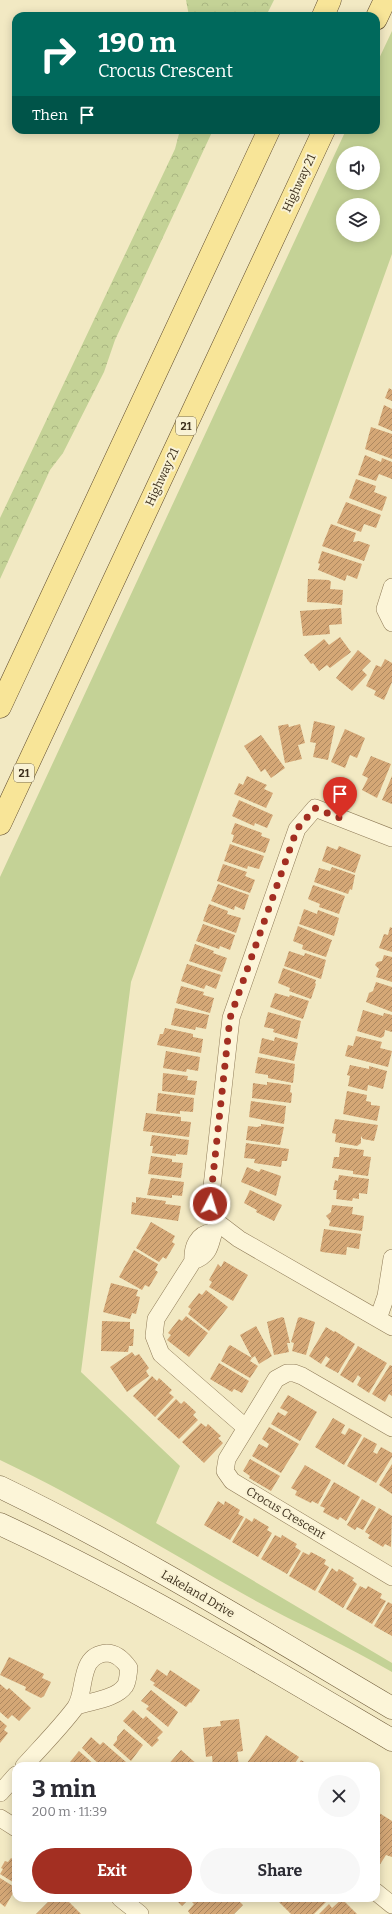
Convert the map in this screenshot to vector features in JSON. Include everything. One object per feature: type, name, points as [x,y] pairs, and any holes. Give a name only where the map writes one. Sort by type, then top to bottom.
[{"type":"main road","points":[[325,12],[330,0]]},
{"type":"main road","points":[[379,12],[385,0]]},
{"type":"main road","points":[[0,707],[268,134]]},
{"type":"main road","name":"Highway 21","points":[[0,824],[322,134]]},
{"type":"main road","name":"Lakeland Drive","points":[[0,1487],[63,1519],[159,1572],[392,1708]]},
{"type":"main road","points":[[0,1524],[55,1550],[186,1618],[392,1740]]},
{"type":"street","points":[[392,587],[385,609],[392,623]]},
{"type":"street","points":[[246,1427],[229,1414],[161,1354],[154,1336],[156,1319],[193,1261],[200,1259],[208,1251],[213,1240],[215,1228],[210,1204],[230,1018],[297,829],[315,808],[392,838]]},
{"type":"street","points":[[215,1228],[239,1239],[385,1323],[386,1296],[392,1258]]},
{"type":"street","name":"Crocus Crescent","points":[[392,1428],[294,1373],[287,1373],[276,1379],[227,1459],[225,1471],[232,1481],[392,1577]]},
{"type":"street","points":[[28,1762],[77,1706]]},
{"type":"street","points":[[0,1793],[12,1780]]},
{"type":"street","points":[[0,1818],[12,1826]]},
{"type":"street","points":[[380,1895],[392,1905]]},
{"type":"green space","points":[[186,0],[274,0],[268,12],[188,12]]},
{"type":"green space","points":[[392,31],[392,254],[131,982],[81,1372],[180,1466],[156,1523],[392,1663],[392,1672],[265,1606],[94,1508],[0,1460],[0,877],[336,152],[336,190],[380,190],[380,146],[339,146],[344,134],[380,134],[380,56]]},
{"type":"green space","points":[[179,134],[211,134],[115,340],[104,372],[63,453],[50,470],[0,579],[0,518],[175,149]]},
{"type":"building","points":[[389,388],[392,390],[392,401],[385,398]]},
{"type":"building","points":[[384,405],[392,409],[392,431],[378,425]]},
{"type":"building","points":[[371,427],[392,434],[392,459],[365,449]]},
{"type":"building","points":[[365,455],[381,462],[382,458],[392,462],[392,479],[379,474],[376,481],[358,475]]},
{"type":"building","points":[[356,479],[376,486],[374,492],[387,497],[382,511],[349,498]]},
{"type":"building","points":[[346,502],[381,515],[376,528],[364,524],[361,532],[337,523]]},
{"type":"building","points":[[331,524],[356,533],[353,542],[359,541],[370,545],[364,561],[322,546]]},
{"type":"building","points":[[322,551],[362,564],[357,579],[347,575],[345,581],[318,570],[320,564],[318,563]]},
{"type":"building","points":[[308,579],[329,580],[331,582],[330,589],[343,590],[342,605],[307,602]]},
{"type":"building","points":[[341,608],[342,624],[329,625],[330,634],[303,636],[300,611]]},
{"type":"building","points":[[340,637],[351,652],[330,668],[327,665],[319,671],[304,655],[324,639],[329,645]]},
{"type":"building","points":[[358,650],[371,661],[362,670],[367,675],[352,691],[336,678]]},
{"type":"building","points":[[385,659],[392,663],[392,682],[384,700],[374,695],[376,691],[366,686],[376,665],[381,667]]},
{"type":"building","points":[[314,721],[335,726],[328,760],[313,757],[316,743],[310,742]]},
{"type":"building","points":[[288,724],[289,727],[300,724],[305,743],[298,745],[302,759],[285,763],[278,726]]},
{"type":"building","points":[[345,729],[365,738],[357,758],[350,755],[345,768],[331,762]]},
{"type":"building","points":[[261,735],[285,768],[271,778],[265,769],[261,772],[244,746]]},
{"type":"building","points":[[371,756],[391,764],[377,798],[362,790],[368,778],[362,775]]},
{"type":"building","points":[[247,776],[267,785],[264,789],[273,793],[266,808],[234,794],[239,783],[243,785]]},
{"type":"building","points":[[392,776],[392,804],[382,800]]},
{"type":"building","points":[[239,800],[273,815],[267,828],[255,823],[254,826],[232,816]]},
{"type":"building","points":[[235,823],[262,833],[261,836],[270,839],[265,853],[232,842],[234,835],[231,834]]},
{"type":"building","points":[[230,844],[264,856],[259,869],[248,866],[247,869],[224,861]]},
{"type":"building","points":[[327,846],[337,850],[339,846],[361,855],[355,873],[322,861]]},
{"type":"building","points":[[223,864],[247,872],[245,876],[255,880],[250,893],[217,881]]},
{"type":"building","points":[[332,867],[355,875],[352,890],[350,889],[348,894],[314,882],[319,868],[330,871]]},
{"type":"building","points":[[218,884],[249,895],[244,910],[235,906],[234,910],[211,901]]},
{"type":"building","points":[[313,885],[345,896],[339,914],[319,907],[320,904],[308,899]]},
{"type":"building","points":[[209,904],[228,911],[227,914],[241,918],[236,933],[203,921]]},
{"type":"building","points":[[304,909],[317,914],[318,910],[339,918],[334,936],[299,924]]},
{"type":"building","points":[[203,924],[235,935],[230,950],[220,946],[219,949],[196,941]]},
{"type":"building","points":[[298,926],[332,940],[326,957],[302,949],[303,945],[293,941]]},
{"type":"building","points":[[390,927],[392,928],[392,952],[379,948],[384,934],[388,935]]},
{"type":"building","points":[[195,944],[214,951],[213,953],[227,958],[222,972],[189,961]]},
{"type":"building","points":[[289,951],[304,956],[305,953],[326,960],[321,979],[284,966]]},
{"type":"building","points":[[384,955],[392,957],[392,982],[376,977],[379,969],[375,965],[377,962],[382,961]]},
{"type":"building","points":[[187,964],[221,975],[216,989],[206,985],[204,989],[181,981]]},
{"type":"building","points":[[283,968],[316,980],[311,999],[289,991],[290,988],[278,983]]},
{"type":"building","points":[[376,982],[392,987],[392,1012],[366,1002],[369,993],[373,991]]},
{"type":"building","points":[[181,986],[204,992],[203,995],[214,998],[210,1013],[176,1003]]},
{"type":"building","points":[[275,993],[289,997],[290,995],[309,1001],[303,1019],[270,1007]]},
{"type":"building","points":[[175,1008],[209,1015],[206,1029],[196,1027],[195,1030],[171,1025]]},
{"type":"building","points":[[363,1010],[383,1016],[384,1013],[392,1015],[392,1032],[385,1030],[384,1036],[381,1038],[357,1031]]},
{"type":"building","points":[[268,1012],[301,1021],[297,1039],[273,1032],[274,1029],[264,1027]]},
{"type":"building","points":[[165,1028],[193,1034],[193,1037],[203,1039],[201,1053],[157,1045],[160,1034],[163,1034]]},
{"type":"building","points":[[356,1036],[382,1042],[380,1048],[392,1051],[388,1067],[345,1056],[348,1045],[353,1046]]},
{"type":"building","points":[[275,1037],[298,1043],[294,1061],[259,1053],[262,1038],[274,1041]]},
{"type":"building","points":[[166,1051],[200,1057],[198,1071],[187,1069],[186,1072],[163,1068]]},
{"type":"building","points":[[258,1057],[295,1064],[293,1083],[268,1078],[268,1075],[255,1073]]},
{"type":"building","points":[[350,1065],[369,1069],[369,1066],[387,1071],[383,1089],[368,1085],[367,1091],[348,1086],[350,1076],[347,1075]]},
{"type":"building","points":[[163,1073],[188,1076],[187,1080],[197,1081],[195,1095],[162,1091]]},
{"type":"building","points":[[267,1082],[291,1085],[291,1103],[252,1098],[253,1083],[267,1085]]},
{"type":"building","points":[[347,1091],[367,1095],[366,1101],[371,1102],[371,1105],[380,1106],[377,1121],[343,1114]]},
{"type":"building","points":[[158,1093],[194,1098],[193,1112],[180,1111],[180,1114],[156,1111]]},
{"type":"building","points":[[251,1101],[286,1106],[284,1124],[249,1117]]},
{"type":"building","points":[[146,1113],[181,1117],[181,1121],[191,1122],[189,1137],[143,1131]]},
{"type":"building","points":[[335,1119],[378,1125],[374,1141],[363,1139],[361,1136],[361,1143],[357,1146],[335,1142],[336,1134],[332,1133]]},
{"type":"building","points":[[261,1124],[284,1127],[280,1145],[246,1140],[248,1126],[257,1127],[261,1126]]},
{"type":"building","points":[[152,1135],[189,1140],[187,1155],[176,1154],[176,1156],[152,1153],[153,1146],[150,1146]]},
{"type":"building","points":[[246,1143],[289,1149],[287,1161],[282,1161],[281,1167],[254,1163],[255,1159],[244,1158]]},
{"type":"building","points":[[340,1147],[364,1150],[363,1156],[371,1157],[368,1176],[353,1174],[353,1171],[332,1168],[334,1157],[339,1157]]},
{"type":"building","points":[[151,1156],[172,1159],[172,1162],[183,1163],[181,1178],[148,1174]]},
{"type":"building","points":[[247,1167],[259,1172],[261,1169],[281,1176],[276,1196],[241,1182]]},
{"type":"building","points":[[339,1175],[369,1179],[367,1194],[359,1193],[359,1199],[353,1198],[352,1201],[336,1199],[337,1190],[333,1190],[335,1180],[338,1181]]},
{"type":"building","points":[[151,1178],[184,1182],[182,1196],[172,1195],[172,1198],[147,1195]]},
{"type":"building","points":[[250,1190],[282,1205],[274,1221],[256,1212],[257,1210],[244,1203]]},
{"type":"building","points":[[136,1197],[166,1201],[165,1204],[181,1206],[178,1221],[131,1214],[132,1202],[136,1203]]},
{"type":"building","points":[[332,1205],[353,1207],[352,1214],[364,1216],[362,1231],[329,1226],[330,1221],[326,1216],[331,1212]]},
{"type":"building","points":[[151,1222],[175,1236],[172,1242],[175,1244],[166,1259],[163,1257],[159,1262],[136,1248]]},
{"type":"building","points":[[324,1229],[361,1234],[359,1249],[347,1247],[346,1255],[320,1251]]},
{"type":"building","points":[[134,1250],[158,1264],[155,1270],[158,1272],[149,1287],[145,1285],[142,1290],[119,1277]]},
{"type":"building","points":[[224,1261],[248,1275],[233,1301],[209,1287],[212,1282],[209,1280],[218,1264],[221,1267]]},
{"type":"building","points":[[111,1283],[138,1290],[136,1296],[140,1297],[136,1314],[132,1313],[130,1319],[103,1312]]},
{"type":"building","points":[[206,1290],[228,1307],[209,1331],[188,1314],[191,1309],[188,1307],[199,1293],[202,1295]]},
{"type":"building","points":[[186,1316],[208,1333],[189,1357],[167,1340],[171,1335],[168,1333],[179,1319],[182,1321]]},
{"type":"building","points":[[282,1317],[284,1318],[290,1343],[287,1343],[289,1352],[274,1355],[267,1322]]},
{"type":"building","points":[[300,1317],[315,1322],[306,1355],[292,1351],[294,1343],[291,1342],[298,1318]]},
{"type":"building","points":[[102,1321],[130,1322],[130,1329],[134,1329],[133,1346],[129,1346],[128,1352],[101,1351]]},
{"type":"building","points":[[256,1326],[272,1356],[259,1364],[255,1356],[252,1358],[240,1335]]},
{"type":"building","points":[[326,1327],[355,1344],[338,1373],[325,1366],[330,1359],[326,1356],[321,1364],[309,1356]]},
{"type":"building","points":[[230,1345],[252,1358],[250,1361],[258,1366],[250,1378],[221,1361]]},
{"type":"building","points":[[358,1346],[387,1363],[369,1393],[357,1385],[361,1378],[358,1375],[353,1383],[340,1375]]},
{"type":"building","points":[[132,1352],[135,1356],[139,1354],[149,1368],[146,1371],[149,1376],[127,1392],[110,1367]]},
{"type":"building","points":[[219,1363],[249,1381],[242,1393],[234,1389],[232,1392],[210,1379]]},
{"type":"building","points":[[390,1365],[392,1366],[392,1396],[389,1394],[385,1402],[372,1394]]},
{"type":"building","points":[[152,1376],[157,1381],[159,1378],[172,1390],[169,1393],[174,1397],[155,1417],[133,1396]]},
{"type":"building","points":[[288,1395],[317,1412],[300,1441],[271,1424],[278,1412],[285,1416],[288,1412],[280,1408]]},
{"type":"building","points":[[176,1399],[181,1404],[184,1401],[196,1412],[193,1415],[198,1420],[179,1439],[157,1419]]},
{"type":"building","points":[[333,1418],[345,1425],[341,1433],[345,1435],[349,1428],[362,1435],[344,1465],[315,1447]]},
{"type":"building","points":[[201,1423],[206,1427],[208,1424],[221,1436],[218,1438],[223,1443],[204,1463],[182,1442]]},
{"type":"building","points":[[269,1427],[299,1444],[281,1473],[252,1456],[259,1444],[267,1448],[269,1444],[262,1439]]},
{"type":"building","points":[[364,1437],[377,1444],[373,1452],[377,1454],[381,1447],[392,1453],[392,1457],[376,1483],[347,1466]]},
{"type":"building","points":[[250,1459],[280,1476],[271,1491],[249,1478],[250,1476],[243,1471]]},
{"type":"building","points":[[392,1464],[392,1494],[379,1485]]},
{"type":"building","points":[[305,1465],[331,1480],[318,1504],[312,1501],[311,1503],[295,1495],[297,1491],[291,1488]]},
{"type":"building","points":[[334,1482],[360,1497],[346,1521],[340,1517],[338,1520],[323,1512],[325,1508],[320,1506]]},
{"type":"building","points":[[362,1499],[376,1507],[363,1530],[357,1527],[355,1530],[347,1525]]},
{"type":"building","points":[[218,1501],[224,1505],[225,1501],[240,1510],[238,1514],[244,1517],[230,1540],[204,1525]]},
{"type":"building","points":[[379,1508],[392,1516],[391,1547],[385,1544],[383,1547],[368,1538],[370,1535],[365,1532]]},
{"type":"building","points":[[246,1518],[252,1522],[254,1518],[269,1527],[267,1530],[272,1533],[258,1557],[232,1542]]},
{"type":"building","points":[[275,1535],[281,1538],[282,1535],[297,1544],[295,1547],[301,1551],[287,1574],[261,1559]]},
{"type":"building","points":[[303,1552],[309,1555],[311,1552],[326,1560],[324,1564],[329,1567],[315,1591],[289,1576]]},
{"type":"building","points":[[332,1568],[337,1572],[339,1569],[354,1578],[352,1580],[357,1584],[343,1608],[318,1592]]},
{"type":"building","points":[[360,1586],[366,1589],[368,1586],[382,1594],[380,1598],[386,1601],[372,1624],[346,1609]]},
{"type":"building","points":[[388,1602],[392,1604],[392,1636],[374,1626]]},
{"type":"building","points":[[9,1657],[44,1674],[42,1678],[51,1682],[44,1696],[41,1698],[25,1690],[26,1687],[0,1675]]},
{"type":"building","points":[[157,1669],[167,1676],[170,1670],[200,1690],[191,1703],[190,1702],[186,1707],[153,1685],[155,1683],[150,1680]]},
{"type":"building","points":[[0,1684],[7,1690],[9,1688],[31,1708],[19,1721],[12,1715],[8,1719],[0,1712]]},
{"type":"building","points":[[151,1690],[178,1712],[168,1727],[146,1709],[149,1706],[141,1701]]},
{"type":"building","points":[[133,1710],[143,1719],[146,1716],[163,1732],[157,1738],[159,1740],[152,1747],[123,1721]]},
{"type":"building","points":[[239,1719],[243,1751],[237,1752],[239,1762],[213,1762],[212,1756],[206,1757],[203,1728],[221,1726],[220,1721]]},
{"type":"building","points":[[0,1720],[7,1726],[4,1730],[8,1733],[0,1743]]},
{"type":"building","points":[[124,1729],[143,1745],[131,1761],[113,1745],[117,1740],[117,1737]]},
{"type":"building","points":[[266,1735],[299,1757],[296,1762],[248,1762]]},
{"type":"building","points":[[91,1737],[100,1745],[103,1742],[126,1762],[97,1762],[82,1748]]},
{"type":"building","points":[[181,1750],[194,1762],[170,1762]]},
{"type":"building","points":[[79,1751],[91,1762],[70,1762]]},
{"type":"building","points":[[380,1814],[392,1821],[392,1857],[386,1855],[380,1864]]},
{"type":"building","points":[[12,1859],[12,1882],[0,1874],[3,1869],[1,1868],[5,1861],[8,1862]]},
{"type":"building","points":[[0,1878],[12,1886],[12,1895],[5,1907],[0,1903]]},
{"type":"building","points":[[48,1902],[69,1902],[81,1914],[36,1914]]},
{"type":"building","points":[[178,1902],[186,1902],[182,1906]]},
{"type":"building","points":[[192,1902],[240,1902],[243,1905],[234,1914],[190,1914],[188,1911],[194,1904]]},
{"type":"building","points":[[279,1902],[326,1902],[314,1914],[291,1914]]},
{"type":"building","points":[[339,1902],[345,1902],[357,1914],[319,1914],[329,1904],[332,1908]]},
{"type":"route","points":[[210,1204],[230,1018],[297,829],[315,808],[340,818]]}]
